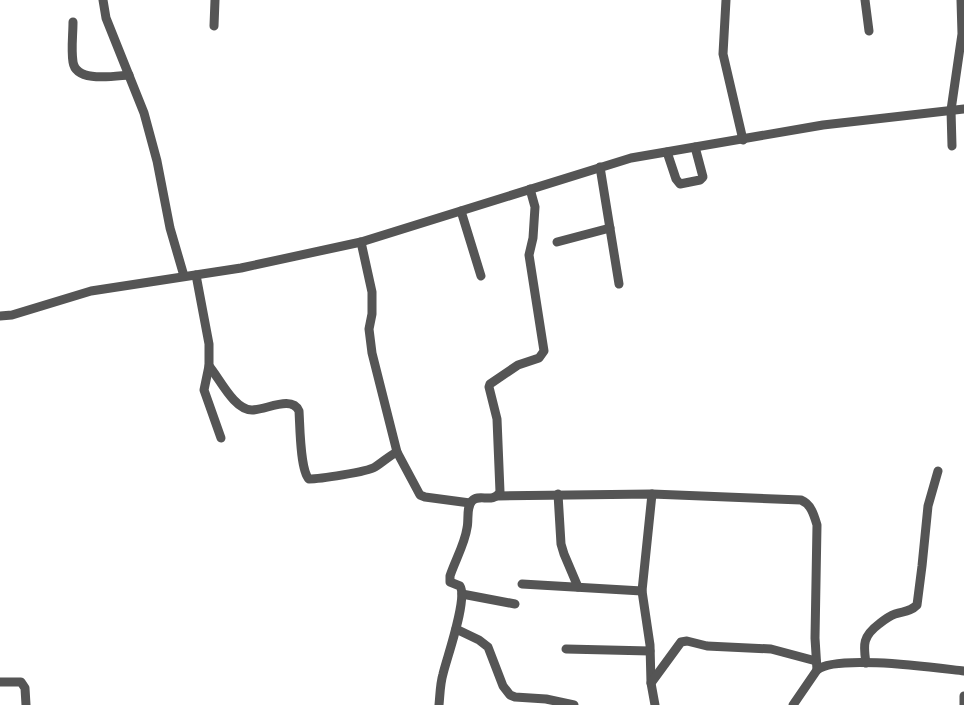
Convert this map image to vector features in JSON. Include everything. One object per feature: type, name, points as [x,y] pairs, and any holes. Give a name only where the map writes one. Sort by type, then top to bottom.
[{"type":"street","points":[[103,0],[106,18],[141,102],[152,142],[170,228],[184,276]]},
{"type":"street","points":[[214,26],[215,0]]},
{"type":"street","points":[[726,0],[723,54],[743,140]]},
{"type":"street","points":[[865,0],[868,31]]},
{"type":"street","points":[[952,146],[951,110],[962,34],[961,0]]},
{"type":"street","points":[[73,22],[72,62],[77,71],[91,76],[129,75]]},
{"type":"street","points":[[0,316],[12,315],[91,291],[248,267],[361,242],[630,158],[828,124],[964,108]]},
{"type":"street","points":[[667,152],[676,179],[680,184],[700,180],[702,177],[694,148]]},
{"type":"street","points":[[600,166],[619,284]]},
{"type":"street","points":[[498,496],[500,486],[497,419],[489,387],[490,384],[518,365],[539,358],[544,352],[529,256],[533,238],[535,207],[530,189]]},
{"type":"street","points":[[461,211],[481,276]]},
{"type":"street","points":[[557,242],[610,228]]},
{"type":"street","points":[[361,242],[372,292],[372,314],[369,329],[370,342],[397,452],[420,495],[470,503]]},
{"type":"street","points":[[196,274],[208,333],[209,366],[204,390],[221,438]]},
{"type":"street","points":[[209,366],[234,401],[242,406],[251,410],[281,404],[297,406],[307,478],[316,479],[365,471],[397,452]]},
{"type":"street","points":[[866,663],[865,641],[871,630],[888,617],[912,610],[917,606],[928,506],[938,471]]},
{"type":"street","points":[[558,494],[561,544],[578,587]]},
{"type":"street","points":[[439,705],[442,677],[456,629],[462,594],[460,586],[450,582],[450,576],[467,528],[470,503],[473,499],[498,496],[558,494],[652,494],[792,499],[806,502],[817,525],[816,665],[793,705]]},
{"type":"street","points":[[652,494],[642,591],[655,705]]},
{"type":"street","points":[[522,584],[642,591]]},
{"type":"street","points":[[462,594],[515,604]]},
{"type":"street","points":[[456,629],[479,640],[488,647],[503,686],[510,695],[546,699],[574,705]]},
{"type":"street","points":[[651,683],[681,642],[685,641],[707,646],[771,650],[821,666],[831,663],[866,663],[964,672]]},
{"type":"street","points":[[566,649],[650,651]]},
{"type":"street","points":[[0,682],[22,682],[25,688],[26,705]]},
{"type":"street","points":[[964,696],[964,705]]}]
